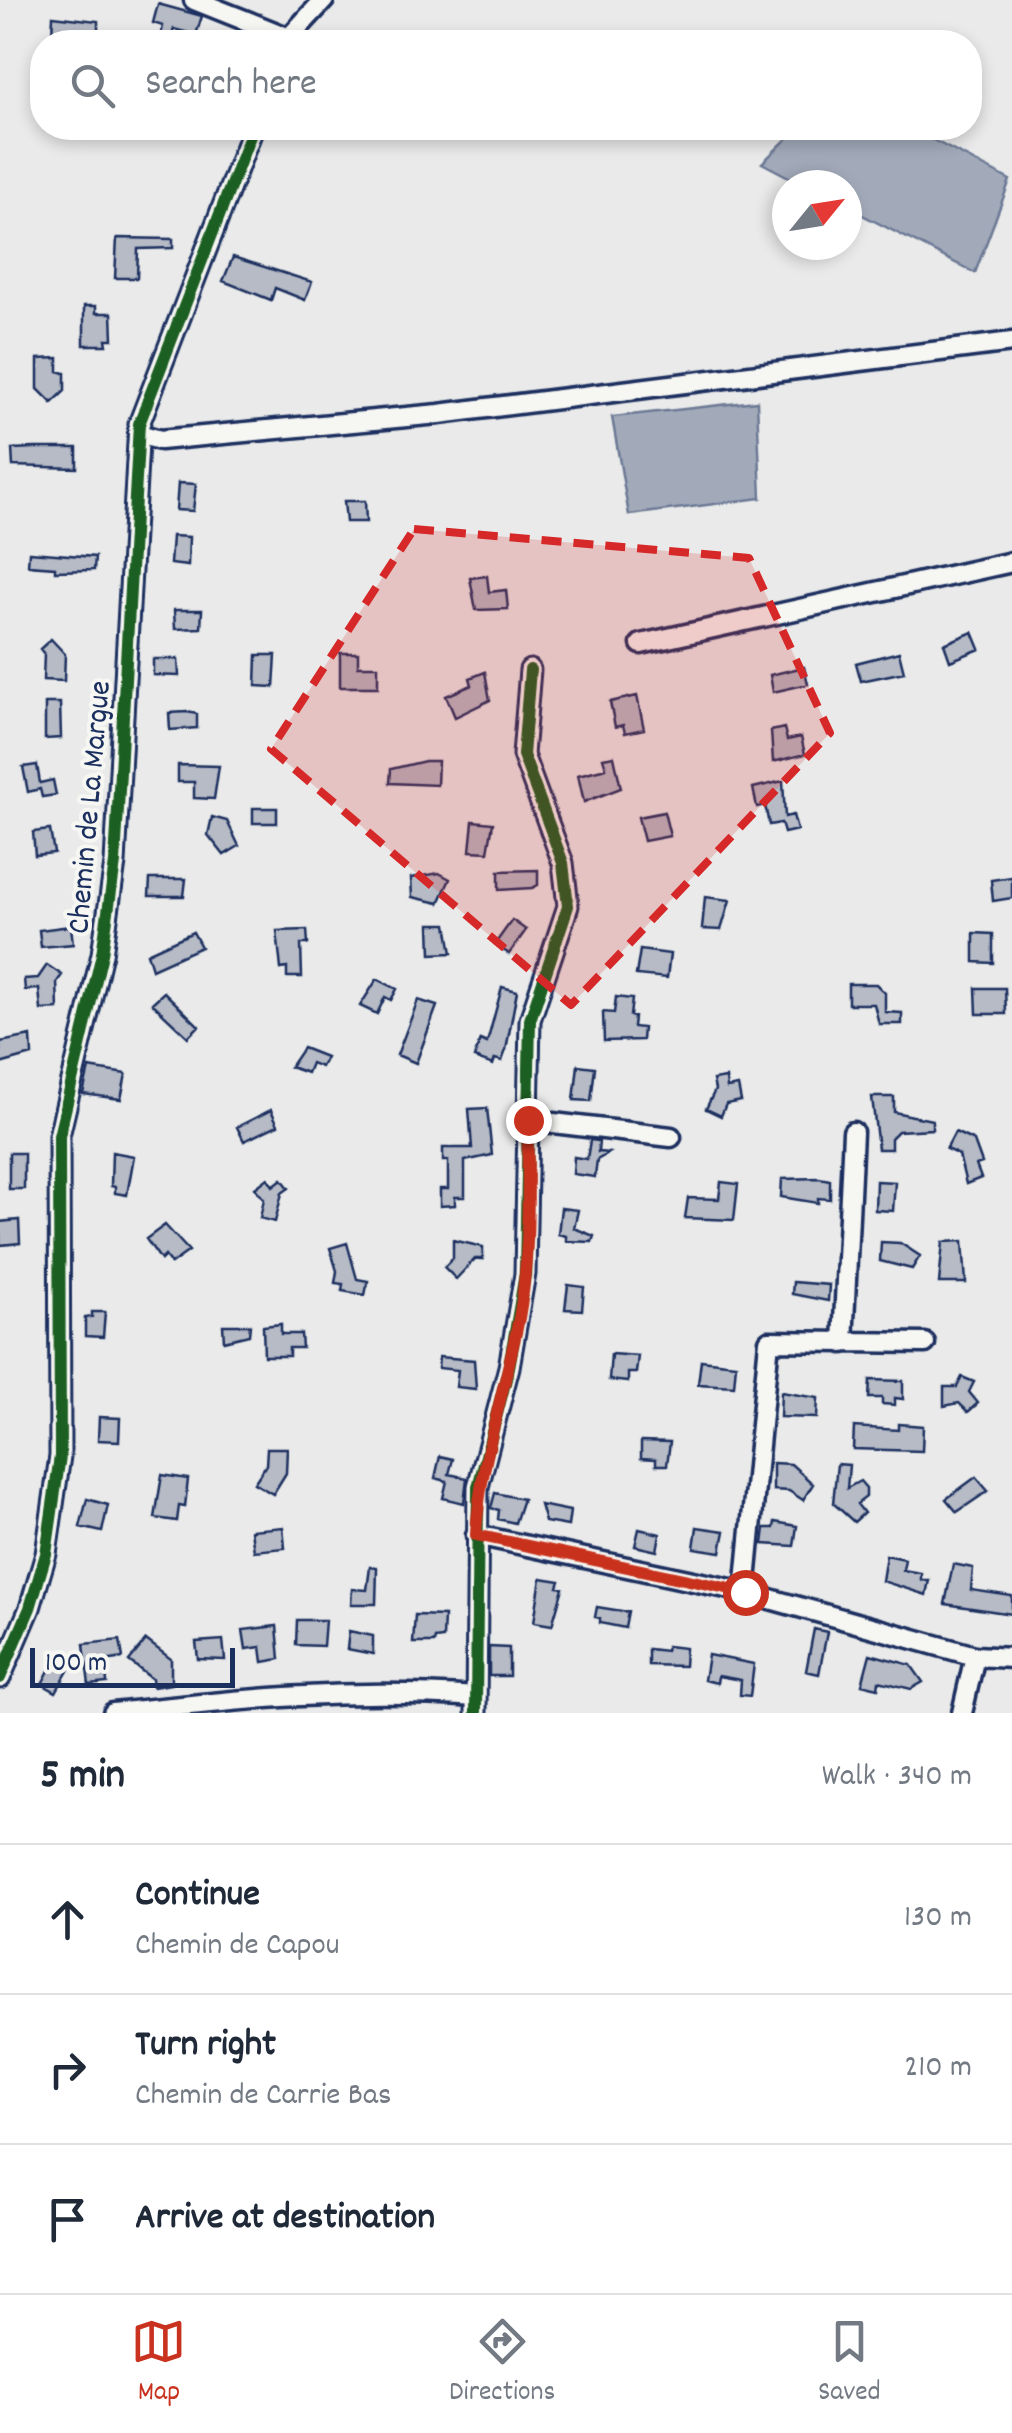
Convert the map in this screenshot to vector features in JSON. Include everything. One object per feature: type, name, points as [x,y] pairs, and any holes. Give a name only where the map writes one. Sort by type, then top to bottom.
[{"type":"street","points":[[194,0],[263,30]]},
{"type":"street","points":[[296,30],[324,0]]},
{"type":"street","name":"Chemin de La Margue","points":[[0,1678],[5,1654],[46,1554],[60,1456],[59,1136],[102,954],[115,863],[138,434],[248,140]]},
{"type":"street","points":[[138,434],[160,440],[439,414],[1012,342]]},
{"type":"street","points":[[641,644],[1012,562]]},
{"type":"street","points":[[113,1713],[297,1693],[388,1691],[476,1705],[478,1487],[508,1368],[525,1274],[530,1020],[568,906],[563,862],[524,755],[530,670]]},
{"type":"street","points":[[528,1120],[671,1136]]},
{"type":"street","points":[[842,1343],[852,1132]]},
{"type":"street","points":[[745,1592],[768,1341],[925,1343]]},
{"type":"street","points":[[476,1535],[745,1592],[975,1656],[1012,1658]]},
{"type":"street","points":[[962,1713],[975,1656]]},
{"type":"highlighted area","points":[[414,529],[749,558],[830,733],[571,1005],[271,749]]},
{"type":"water","points":[[786,140],[933,140],[1010,180],[975,273],[862,215],[862,170],[775,170],[762,163]]},
{"type":"water","points":[[757,401],[761,498],[629,515],[612,417]]},
{"type":"building","points":[[158,4],[202,16],[198,30],[162,30],[163,26],[153,23]]},
{"type":"building","points":[[53,16],[98,21],[98,30],[52,30]]},
{"type":"building","points":[[117,238],[173,239],[173,248],[138,249],[137,278],[115,278]]},
{"type":"building","points":[[233,257],[312,282],[305,300],[275,288],[271,300],[223,281]]},
{"type":"building","points":[[84,306],[96,306],[96,313],[112,313],[113,339],[106,339],[107,345],[84,345]]},
{"type":"building","points":[[58,358],[58,371],[65,373],[65,391],[52,403],[38,389],[38,359]]},
{"type":"building","points":[[77,448],[77,468],[13,466],[12,449]]},
{"type":"building","points":[[178,483],[196,484],[193,511],[176,510]]},
{"type":"building","points":[[344,501],[365,501],[366,522],[346,522]]},
{"type":"building","points":[[172,536],[189,537],[188,566],[170,564]]},
{"type":"building","points":[[29,552],[95,557],[94,570],[55,571],[55,567],[28,565]]},
{"type":"building","points":[[487,576],[489,592],[506,590],[508,609],[476,610],[470,578]]},
{"type":"building","points":[[174,610],[202,610],[201,628],[175,629]]},
{"type":"building","points":[[973,632],[980,649],[950,661],[944,644]]},
{"type":"building","points":[[51,639],[65,654],[64,681],[43,680],[44,654],[40,649]]},
{"type":"building","points":[[899,652],[904,672],[861,681],[856,663]]},
{"type":"building","points":[[340,653],[358,653],[358,666],[378,666],[378,687],[340,687]]},
{"type":"building","points":[[257,655],[276,655],[274,687],[256,686]]},
{"type":"building","points":[[153,659],[178,659],[179,676],[153,675]]},
{"type":"building","points":[[804,667],[808,684],[773,692],[770,675]]},
{"type":"building","points":[[485,672],[490,700],[455,717],[446,696],[472,685],[470,678]]},
{"type":"building","points":[[637,696],[644,729],[625,733],[623,725],[615,727],[610,702]]},
{"type":"building","points":[[45,703],[60,703],[61,738],[45,739]]},
{"type":"building","points":[[169,713],[197,714],[197,728],[170,730]]},
{"type":"building","points":[[784,728],[787,740],[801,737],[805,754],[773,762],[771,731]]},
{"type":"building","points":[[614,756],[621,788],[584,802],[578,775],[606,768],[603,758]]},
{"type":"building","points":[[438,761],[437,785],[390,783],[391,769]]},
{"type":"building","points":[[37,765],[40,783],[53,780],[56,795],[42,797],[40,789],[28,792],[23,767]]},
{"type":"building","points":[[178,765],[219,766],[214,799],[194,798],[194,782],[178,782]]},
{"type":"building","points":[[783,781],[785,817],[793,815],[797,830],[784,833],[781,823],[769,825],[765,805],[757,807],[753,788]]},
{"type":"building","points":[[253,808],[277,808],[277,823],[253,823]]},
{"type":"building","points":[[664,812],[670,836],[644,841],[638,817]]},
{"type":"building","points":[[212,817],[227,821],[239,846],[224,855],[208,835]]},
{"type":"building","points":[[473,821],[493,823],[488,852],[470,851]]},
{"type":"building","points":[[50,830],[54,853],[35,855],[33,832]]},
{"type":"building","points":[[538,870],[538,885],[499,890],[499,871]]},
{"type":"building","points":[[439,873],[450,879],[439,903],[412,897],[411,878]]},
{"type":"building","points":[[1012,877],[1012,898],[993,901],[991,880]]},
{"type":"building","points":[[150,879],[186,879],[184,896],[149,896]]},
{"type":"building","points":[[705,897],[730,900],[721,930],[702,929]]},
{"type":"building","points":[[512,920],[526,930],[509,954],[495,944]]},
{"type":"building","points":[[430,924],[447,924],[452,953],[431,954]]},
{"type":"building","points":[[71,926],[73,944],[41,947],[39,930]]},
{"type":"building","points":[[307,930],[308,944],[301,944],[302,977],[287,977],[287,968],[281,969],[277,931]]},
{"type":"building","points":[[193,932],[201,947],[152,969],[147,953]]},
{"type":"building","points":[[974,933],[993,934],[993,963],[974,962]]},
{"type":"building","points":[[640,950],[670,954],[667,978],[636,975]]},
{"type":"building","points":[[47,965],[62,975],[57,982],[58,1009],[41,1010],[39,989],[25,990],[24,979],[38,978]]},
{"type":"building","points":[[377,979],[397,989],[391,1000],[385,997],[377,1014],[360,1006]]},
{"type":"building","points":[[848,984],[876,984],[885,993],[885,1012],[902,1013],[902,1024],[879,1024],[874,1004],[848,1004]]},
{"type":"building","points":[[502,987],[517,991],[506,1050],[502,1061],[495,1059],[493,1065],[474,1058],[480,1040],[487,1043]]},
{"type":"building","points":[[976,988],[1005,988],[1006,1014],[977,1014]]},
{"type":"building","points":[[164,992],[199,1026],[188,1037],[152,1003]]},
{"type":"building","points":[[616,997],[632,999],[630,1016],[634,1017],[633,1027],[643,1028],[642,1040],[604,1041],[603,1012],[614,1013]]},
{"type":"building","points":[[418,1000],[437,1006],[416,1063],[397,1055]]},
{"type":"building","points":[[31,1036],[32,1055],[0,1064],[0,1042]]},
{"type":"building","points":[[303,1048],[326,1057],[321,1067],[311,1063],[307,1073],[290,1067]]},
{"type":"building","points":[[578,1065],[595,1067],[591,1101],[574,1100]]},
{"type":"building","points":[[89,1068],[126,1074],[121,1099],[83,1094]]},
{"type":"building","points":[[726,1078],[727,1088],[738,1086],[741,1101],[726,1104],[721,1116],[706,1109],[715,1090],[713,1080]]},
{"type":"building","points":[[872,1097],[894,1097],[894,1112],[932,1120],[932,1129],[898,1131],[891,1138],[891,1149],[878,1149]]},
{"type":"building","points":[[487,1108],[492,1155],[465,1161],[465,1197],[455,1197],[455,1205],[440,1206],[440,1189],[448,1189],[448,1161],[443,1161],[443,1148],[472,1148],[469,1109]]},
{"type":"building","points":[[271,1110],[278,1125],[244,1141],[237,1127]]},
{"type":"building","points":[[955,1132],[974,1141],[982,1163],[976,1165],[981,1178],[966,1184],[959,1155],[946,1149]]},
{"type":"building","points":[[590,1140],[599,1141],[598,1152],[609,1153],[597,1160],[595,1177],[573,1174],[574,1157],[587,1159]]},
{"type":"building","points":[[112,1152],[134,1156],[127,1195],[115,1193],[111,1186]]},
{"type":"building","points":[[9,1153],[24,1153],[24,1189],[9,1189]]},
{"type":"building","points":[[268,1178],[273,1186],[282,1179],[289,1188],[282,1193],[275,1222],[260,1218],[264,1199],[255,1188]]},
{"type":"building","points":[[782,1179],[830,1180],[830,1199],[818,1198],[818,1203],[781,1197]]},
{"type":"building","points":[[876,1181],[895,1182],[893,1211],[875,1210]]},
{"type":"building","points":[[721,1182],[738,1184],[734,1220],[685,1218],[688,1198],[719,1199]]},
{"type":"building","points":[[561,1208],[578,1210],[574,1228],[594,1236],[592,1242],[566,1241],[566,1236],[558,1234]]},
{"type":"building","points":[[19,1220],[20,1243],[0,1245],[0,1222]]},
{"type":"building","points":[[165,1225],[189,1251],[171,1264],[165,1256],[161,1260],[146,1239]]},
{"type":"building","points":[[453,1240],[483,1247],[483,1259],[475,1259],[456,1279],[444,1267],[453,1258]]},
{"type":"building","points":[[963,1241],[966,1283],[939,1283],[943,1242]]},
{"type":"building","points":[[881,1242],[900,1243],[920,1256],[912,1269],[880,1261]]},
{"type":"building","points":[[347,1243],[357,1279],[368,1281],[365,1295],[342,1291],[343,1284],[335,1283],[337,1271],[330,1248]]},
{"type":"building","points":[[793,1282],[829,1285],[828,1301],[792,1294]]},
{"type":"building","points":[[568,1285],[584,1287],[582,1310],[565,1309]]},
{"type":"building","points":[[92,1312],[105,1312],[103,1337],[85,1336],[85,1318],[92,1317]]},
{"type":"building","points":[[281,1324],[281,1334],[301,1334],[302,1348],[289,1348],[289,1356],[264,1356],[263,1326]]},
{"type":"building","points":[[223,1325],[250,1325],[249,1335],[224,1341]]},
{"type":"building","points":[[611,1354],[638,1356],[636,1373],[628,1373],[628,1382],[609,1380]]},
{"type":"building","points":[[439,1357],[474,1360],[476,1389],[456,1387],[458,1370],[438,1368]]},
{"type":"building","points":[[701,1360],[736,1364],[734,1386],[698,1384]]},
{"type":"building","points":[[962,1377],[974,1382],[969,1392],[978,1403],[968,1412],[959,1403],[944,1406],[944,1387],[957,1387]]},
{"type":"building","points":[[870,1380],[903,1381],[903,1399],[895,1398],[895,1405],[882,1404],[882,1398],[869,1398]]},
{"type":"building","points":[[781,1392],[818,1398],[817,1418],[780,1417]]},
{"type":"building","points":[[99,1417],[120,1418],[119,1441],[98,1440]]},
{"type":"building","points":[[898,1424],[923,1426],[922,1451],[853,1449],[854,1427],[898,1430]]},
{"type":"building","points":[[641,1441],[670,1442],[667,1465],[641,1458]]},
{"type":"building","points":[[267,1448],[287,1448],[286,1473],[273,1494],[254,1483],[266,1465]]},
{"type":"building","points":[[440,1456],[453,1459],[449,1474],[467,1478],[464,1503],[443,1498],[447,1481],[435,1478]]},
{"type":"building","points":[[773,1463],[791,1464],[813,1484],[803,1500],[789,1491],[773,1490]]},
{"type":"building","points":[[837,1464],[849,1465],[847,1488],[860,1481],[866,1488],[866,1497],[857,1504],[864,1513],[854,1522],[833,1503]]},
{"type":"building","points":[[162,1475],[188,1479],[185,1507],[179,1506],[177,1521],[155,1518]]},
{"type":"building","points":[[976,1477],[988,1491],[957,1512],[946,1499]]},
{"type":"building","points":[[495,1493],[523,1499],[515,1523],[498,1519],[499,1510],[491,1508]]},
{"type":"building","points":[[87,1499],[108,1505],[102,1532],[80,1527]]},
{"type":"building","points":[[540,1505],[570,1511],[568,1526],[545,1522]]},
{"type":"building","points":[[775,1522],[797,1526],[794,1546],[763,1544],[765,1528],[774,1528]]},
{"type":"building","points":[[283,1527],[285,1548],[254,1551],[251,1530]]},
{"type":"building","points":[[697,1527],[725,1531],[721,1552],[694,1548]]},
{"type":"building","points":[[639,1529],[660,1534],[657,1551],[635,1546]]},
{"type":"building","points":[[886,1555],[905,1559],[903,1570],[921,1573],[921,1580],[929,1580],[926,1595],[882,1581]]},
{"type":"building","points":[[953,1564],[973,1568],[971,1590],[1012,1596],[1012,1614],[945,1604]]},
{"type":"building","points":[[370,1567],[377,1568],[376,1604],[351,1604],[352,1589],[367,1590]]},
{"type":"building","points":[[541,1578],[560,1581],[558,1587],[563,1588],[552,1625],[534,1622]]},
{"type":"building","points":[[597,1607],[628,1612],[625,1628],[600,1623],[600,1618],[595,1617]]},
{"type":"building","points":[[415,1615],[444,1616],[443,1638],[435,1639],[434,1643],[413,1643]]},
{"type":"building","points":[[297,1620],[325,1620],[323,1646],[296,1645]]},
{"type":"building","points":[[277,1626],[280,1659],[263,1662],[261,1647],[246,1649],[243,1630]]},
{"type":"building","points":[[814,1629],[827,1632],[819,1674],[806,1671]]},
{"type":"building","points":[[349,1631],[373,1636],[373,1654],[347,1649]]},
{"type":"building","points":[[120,1640],[123,1658],[105,1661],[107,1683],[89,1685],[84,1644]]},
{"type":"building","points":[[146,1640],[171,1659],[171,1684],[153,1687],[152,1679],[129,1661]]},
{"type":"building","points":[[223,1640],[225,1660],[198,1659],[196,1642]]},
{"type":"building","points":[[667,1646],[685,1648],[684,1666],[648,1665],[648,1649],[666,1651]]},
{"type":"building","points":[[489,1647],[509,1648],[509,1676],[489,1676]]},
{"type":"building","points":[[870,1654],[911,1665],[923,1682],[911,1689],[879,1681],[878,1688],[862,1684]]},
{"type":"building","points":[[708,1655],[754,1664],[750,1696],[740,1695],[741,1680],[718,1676],[717,1683],[704,1680]]},
{"type":"building","points":[[54,1661],[69,1669],[56,1692],[42,1684]]},
{"type":"cycle path","points":[[0,1678],[30,1608],[46,1554],[60,1456],[59,1136],[102,954],[115,863],[139,424],[248,140]]},
{"type":"cycle path","points":[[476,1713],[478,1487],[509,1367],[525,1274],[530,1020],[568,906],[563,863],[523,755],[530,670]]},
{"type":"route","points":[[528,1120],[525,1274],[520,1316],[478,1487],[476,1535],[745,1592]]}]
